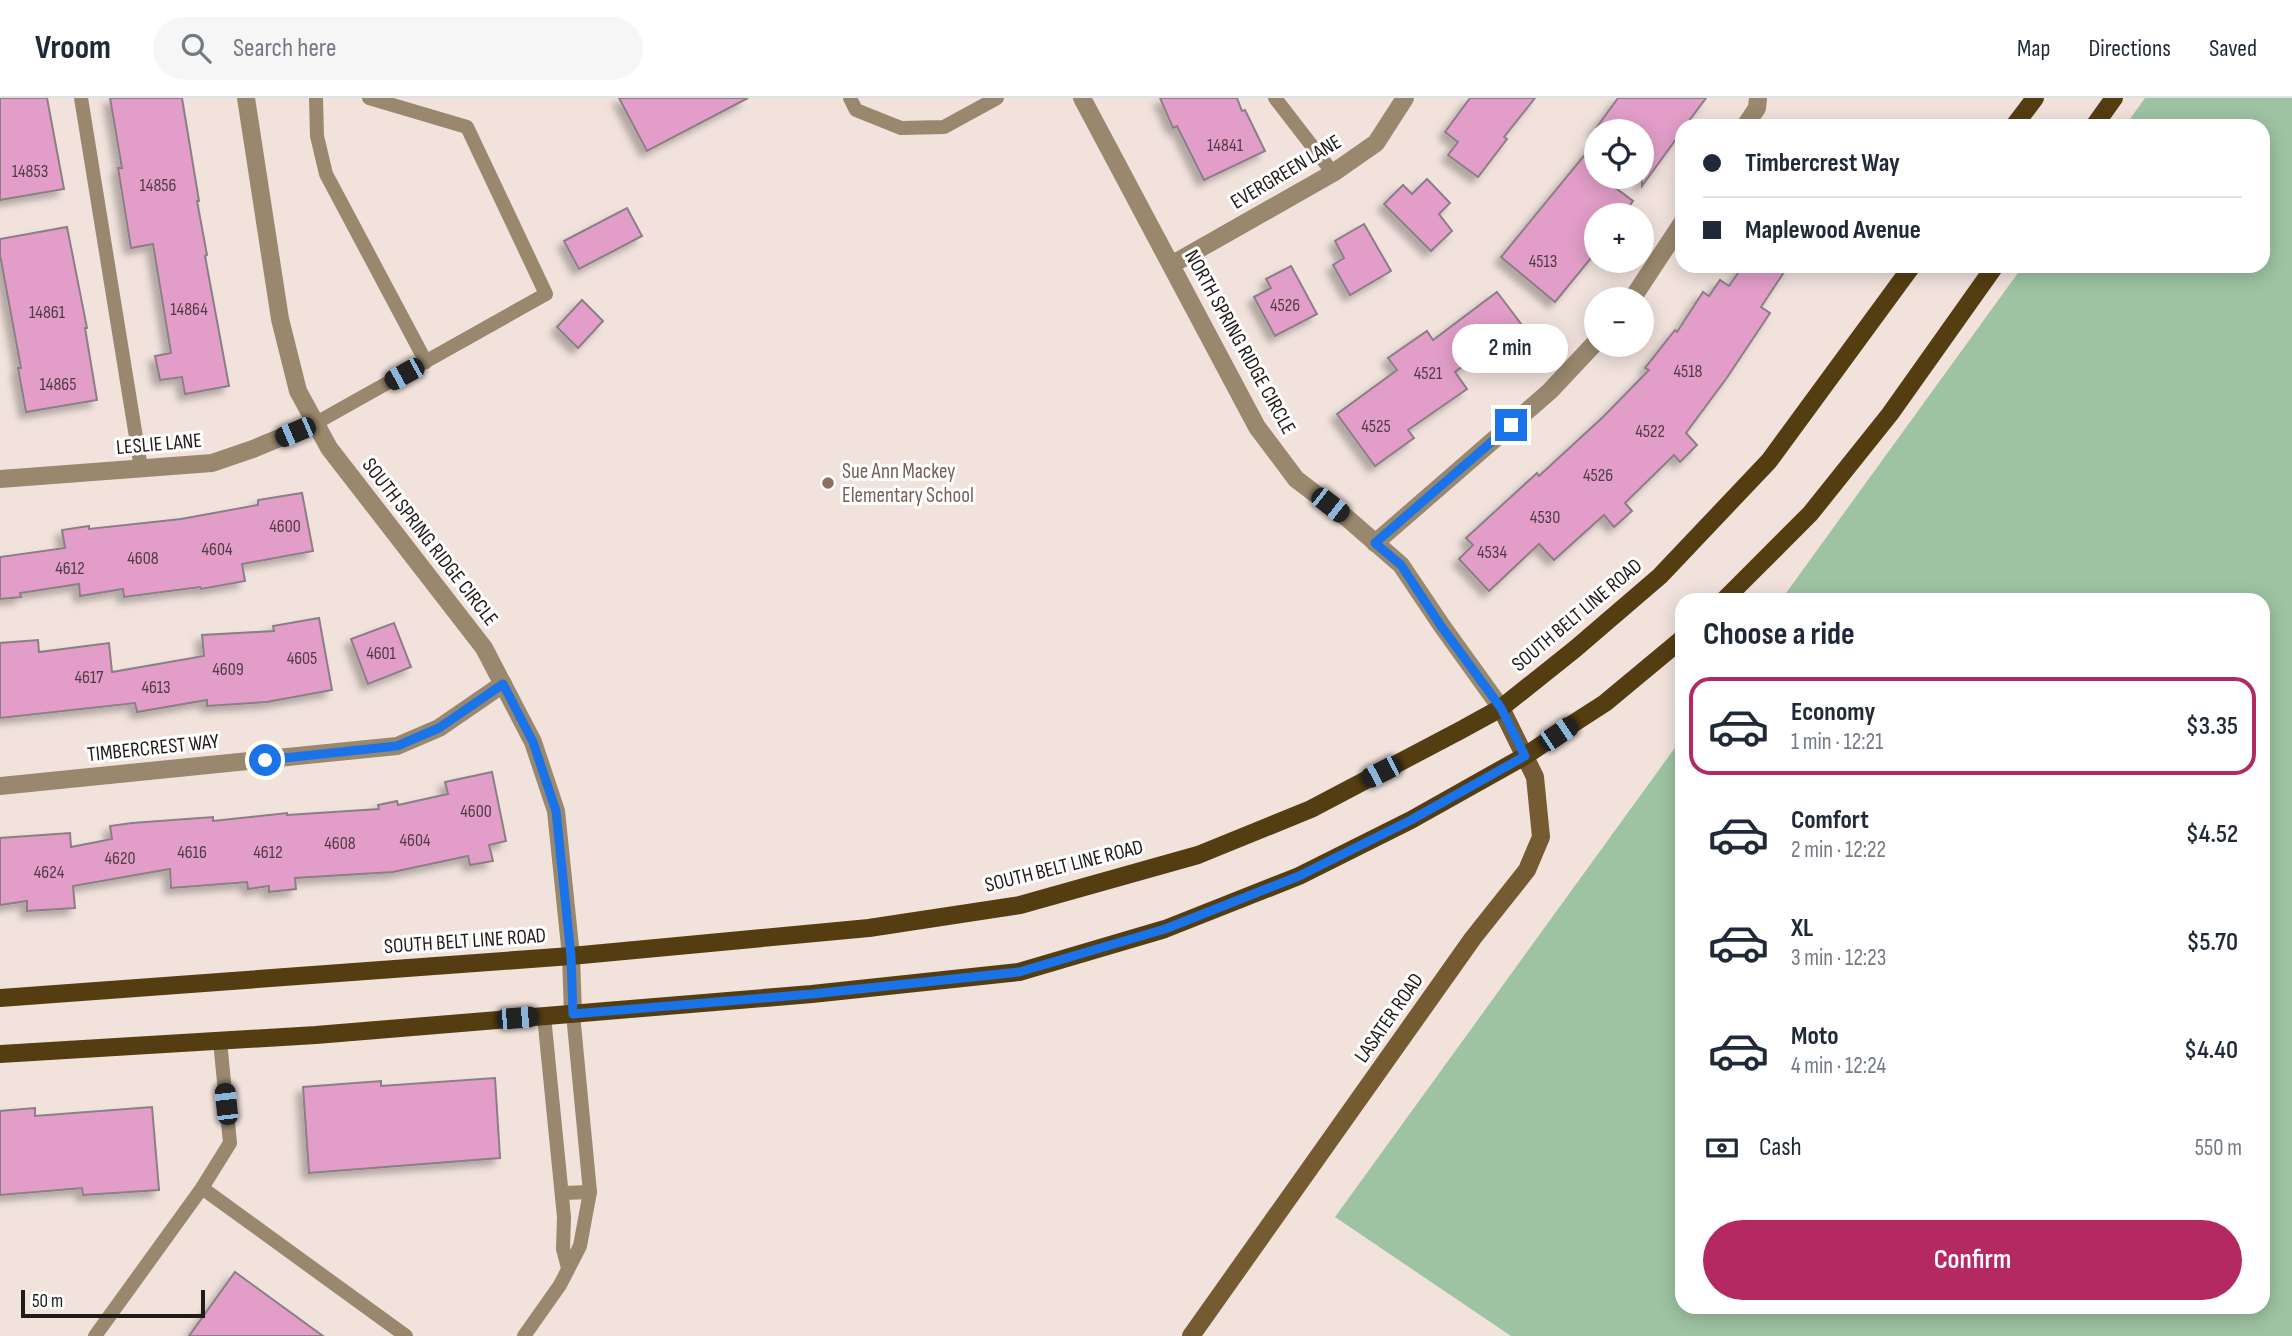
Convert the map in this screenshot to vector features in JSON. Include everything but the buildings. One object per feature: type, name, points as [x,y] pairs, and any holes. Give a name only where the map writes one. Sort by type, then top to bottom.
[{"type":"main road","points":[[2019,119],[2035,98]]},
{"type":"main road","points":[[2099,119],[2114,98]]},
{"type":"main road","name":"SOUTH BELT LINE ROAD","points":[[0,998],[571,956],[869,928],[1020,905],[1198,855],[1334,797],[1501,708],[1575,649],[1660,576],[1769,461],[1907,273]]},
{"type":"main road","points":[[1731,593],[1811,514],[1890,414],[1990,273]]},
{"type":"main road","points":[[0,1054],[316,1035],[812,994],[1019,972],[1165,929],[1299,876],[1411,820],[1525,756],[1605,703],[1675,645]]},
{"type":"street","name":"SOUTH SPRING RIDGE CIRCLE","points":[[246,98],[279,319],[298,391],[329,448],[484,648],[533,742],[556,811],[571,956],[573,1014]]},
{"type":"street","name":"NORTH SPRING RIDGE CIRCLE","points":[[1082,98],[1257,427],[1296,479],[1401,565],[1441,626],[1501,708]]},
{"type":"street","name":"EVERGREEN LANE","points":[[1171,265],[1333,173],[1376,143],[1405,98]]},
{"type":"street","points":[[1749,119],[1757,103]]},
{"type":"street","points":[[1640,287],[1675,234]]},
{"type":"street","points":[[1375,543],[1550,391],[1584,355]]},
{"type":"street","name":"LESLIE LANE","points":[[0,479],[212,463],[316,423]]},
{"type":"street","name":"TIMBERCREST WAY","points":[[0,786],[397,746],[439,728],[503,684]]},
{"type":"street","name":"LASATER ROAD","points":[[1191,1336],[1473,938],[1527,870],[1541,837],[1535,777],[1501,708]]},
{"type":"lane","points":[[81,98],[141,468]]},
{"type":"lane","points":[[316,98],[317,136],[326,174],[426,362]]},
{"type":"lane","points":[[316,423],[546,295],[467,127],[369,98]]},
{"type":"lane","points":[[850,98],[856,110],[901,128],[944,127],[998,98]]},
{"type":"lane","points":[[1275,98],[1333,173]]},
{"type":"lane","points":[[524,1336],[560,1285],[580,1246],[590,1192],[573,1014]]},
{"type":"lane","points":[[544,1016],[564,1217],[563,1249],[568,1268]]},
{"type":"lane","points":[[95,1336],[202,1188],[230,1143],[220,1041]]},
{"type":"lane","points":[[202,1188],[406,1336]]},
{"type":"lane","points":[[562,1193],[590,1192]]},
{"type":"green space","points":[[2145,98],[2292,98],[2292,1336],[1511,1336],[1335,1217],[1675,748],[1675,1314],[2270,1314],[2270,593],[1786,593],[2018,273],[2270,273],[2270,119],[2130,119]]},
{"type":"place","name":"Sue Ann Mackey Elementary School","points":[[828,483]]},
{"type":"route","points":[[265,760],[397,746],[439,728],[503,684],[533,742],[556,811],[571,956],[573,1014],[812,994],[1019,972],[1165,929],[1299,876],[1411,820],[1525,756],[1501,708],[1441,626],[1401,565],[1375,543],[1511,425]]}]
